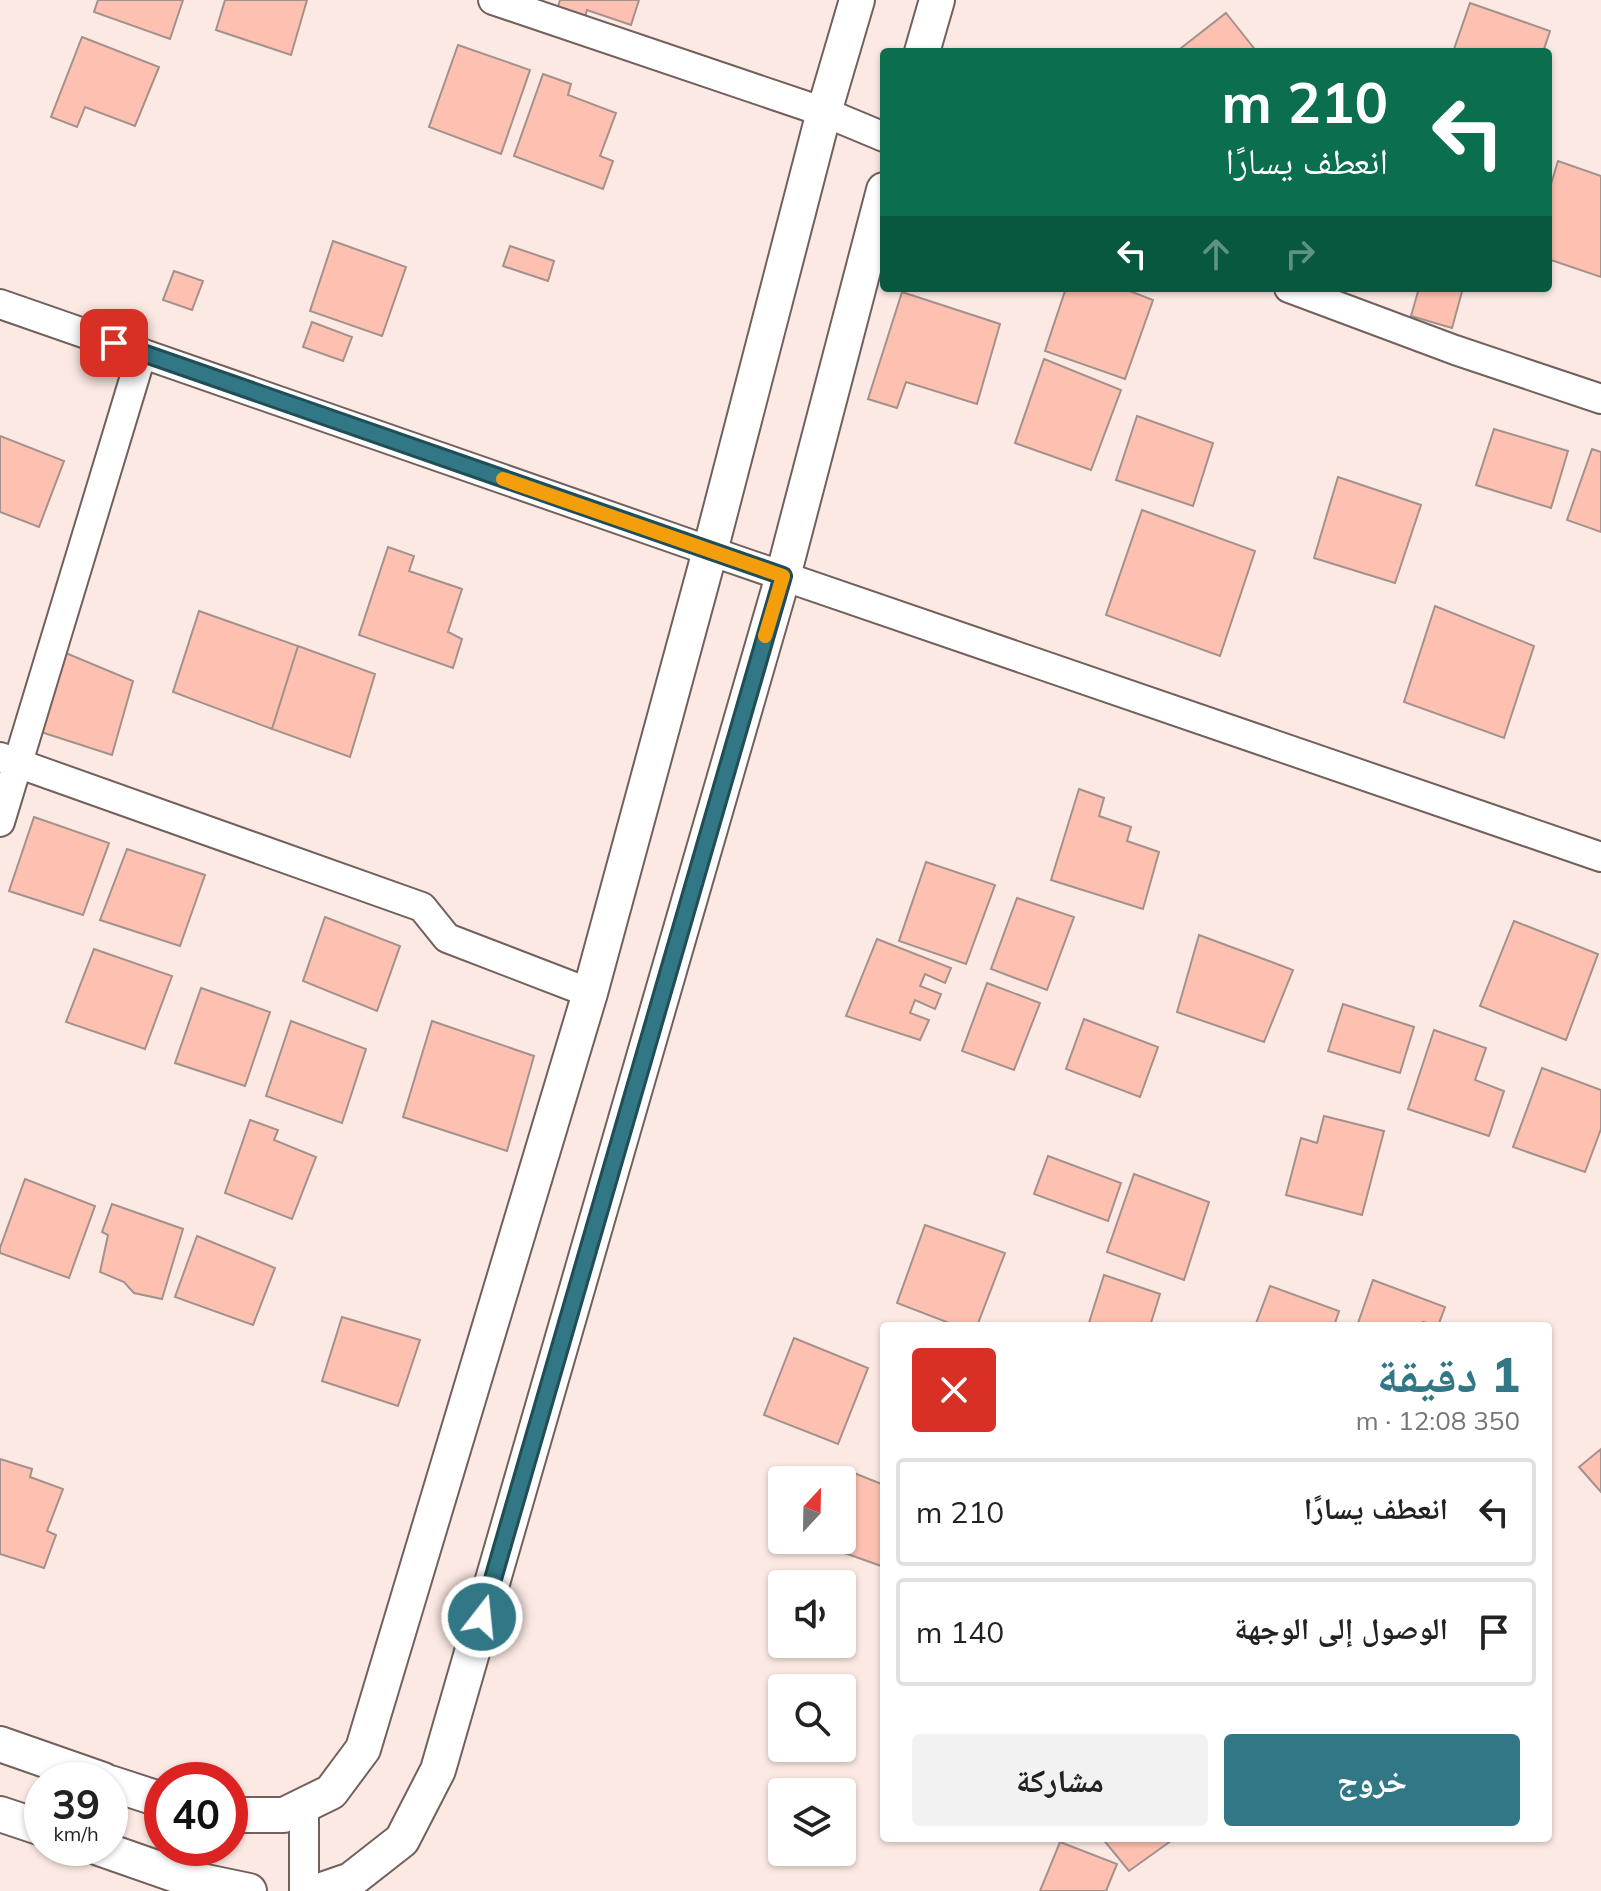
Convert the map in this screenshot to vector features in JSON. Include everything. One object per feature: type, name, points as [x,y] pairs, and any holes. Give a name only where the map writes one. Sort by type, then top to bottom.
[{"type":"street","points":[[493,0],[824,112],[880,135]]},
{"type":"street","points":[[248,1815],[284,1815],[331,1792],[363,1749],[590,993],[710,551],[824,112],[857,0]]},
{"type":"street","points":[[923,48],[937,0]]},
{"type":"street","points":[[319,1891],[351,1880],[402,1840],[438,1770],[783,576],[880,205]]},
{"type":"street","points":[[1300,292],[1455,350],[1601,399]]},
{"type":"street","points":[[0,304],[1601,857]]},
{"type":"street","points":[[0,822],[9,760],[142,353]]},
{"type":"street","points":[[9,760],[422,907],[447,938],[590,993]]},
{"type":"street","points":[[0,1744],[52,1762]]},
{"type":"street","points":[[304,1804],[304,1891]]},
{"type":"street","points":[[0,1814],[24,1822]]},
{"type":"street","points":[[128,1858],[182,1877],[249,1891]]},
{"type":"building","points":[[98,0],[183,0],[170,39],[94,12]]},
{"type":"building","points":[[225,0],[307,0],[291,55],[216,30]]},
{"type":"building","points":[[560,0],[639,0],[631,25],[587,10],[582,28],[554,20]]},
{"type":"building","points":[[1470,3],[1550,31],[1544,48],[1454,48]]},
{"type":"building","points":[[1226,13],[1254,48],[1181,48]]},
{"type":"building","points":[[82,37],[159,67],[135,126],[85,107],[77,127],[51,117]]},
{"type":"building","points":[[458,45],[530,70],[501,154],[429,127]]},
{"type":"building","points":[[543,74],[571,84],[568,95],[616,113],[600,156],[613,161],[603,189],[514,156]]},
{"type":"building","points":[[1558,161],[1601,176],[1601,277],[1552,260],[1552,181]]},
{"type":"building","points":[[333,241],[406,267],[382,336],[310,311]]},
{"type":"building","points":[[510,246],[554,261],[548,281],[503,266]]},
{"type":"building","points":[[174,271],[203,281],[192,310],[163,300]]},
{"type":"building","points":[[902,292],[1000,324],[977,404],[906,382],[897,408],[868,399]]},
{"type":"building","points":[[1065,292],[1132,292],[1153,300],[1125,379],[1045,351]]},
{"type":"building","points":[[1418,292],[1462,292],[1452,328],[1411,316]]},
{"type":"building","points":[[312,322],[352,337],[343,361],[303,347]]},
{"type":"building","points":[[1044,359],[1121,390],[1091,470],[1015,443]]},
{"type":"building","points":[[1137,416],[1213,443],[1193,506],[1116,480]]},
{"type":"building","points":[[1494,429],[1568,451],[1551,508],[1476,485]]},
{"type":"building","points":[[0,436],[64,461],[39,527],[0,512]]},
{"type":"building","points":[[1592,449],[1601,452],[1601,532],[1567,520]]},
{"type":"building","points":[[1338,477],[1421,505],[1395,583],[1314,558]]},
{"type":"building","points":[[1142,510],[1255,551],[1220,656],[1106,615]]},
{"type":"building","points":[[388,547],[414,556],[409,571],[462,589],[448,632],[462,639],[453,668],[359,635]]},
{"type":"building","points":[[1435,606],[1534,646],[1504,738],[1404,702]]},
{"type":"building","points":[[199,611],[298,646],[272,729],[173,692]]},
{"type":"building","points":[[298,646],[375,674],[350,757],[272,729]]},
{"type":"building","points":[[61,651],[133,681],[112,755],[38,731]]},
{"type":"building","points":[[1079,789],[1104,798],[1099,816],[1131,827],[1127,841],[1159,852],[1143,909],[1051,880]]},
{"type":"building","points":[[34,817],[109,843],[83,915],[9,891]]},
{"type":"building","points":[[127,849],[205,875],[180,946],[100,920]]},
{"type":"building","points":[[926,862],[995,885],[966,964],[899,941]]},
{"type":"building","points":[[1017,898],[1074,917],[1047,990],[991,969]]},
{"type":"building","points":[[325,917],[400,946],[377,1011],[303,981]]},
{"type":"building","points":[[1514,921],[1598,954],[1566,1040],[1480,1006]]},
{"type":"building","points":[[1199,935],[1293,970],[1264,1042],[1177,1012]]},
{"type":"building","points":[[877,939],[951,968],[945,983],[925,974],[920,986],[941,994],[935,1009],[915,1000],[910,1013],[929,1020],[920,1040],[846,1016]]},
{"type":"building","points":[[94,949],[172,976],[145,1049],[66,1022]]},
{"type":"building","points":[[987,983],[1040,1003],[1014,1070],[962,1051]]},
{"type":"building","points":[[201,988],[270,1012],[245,1086],[175,1063]]},
{"type":"building","points":[[1343,1004],[1414,1027],[1400,1073],[1328,1051]]},
{"type":"building","points":[[1084,1019],[1158,1047],[1140,1097],[1066,1069]]},
{"type":"building","points":[[291,1021],[366,1049],[342,1123],[266,1096]]},
{"type":"building","points":[[432,1021],[534,1056],[507,1151],[403,1117]]},
{"type":"building","points":[[1434,1030],[1486,1048],[1475,1080],[1504,1091],[1489,1136],[1408,1109]]},
{"type":"building","points":[[1542,1068],[1601,1090],[1601,1129],[1585,1172],[1513,1147]]},
{"type":"building","points":[[1324,1116],[1384,1131],[1362,1215],[1286,1195],[1301,1138],[1317,1143]]},
{"type":"building","points":[[250,1120],[278,1130],[274,1140],[316,1157],[292,1219],[225,1193]]},
{"type":"building","points":[[1048,1156],[1121,1183],[1108,1221],[1034,1194]]},
{"type":"building","points":[[1134,1174],[1209,1202],[1184,1280],[1107,1252]]},
{"type":"building","points":[[25,1179],[95,1206],[69,1278],[0,1253]]},
{"type":"building","points":[[112,1204],[183,1229],[162,1299],[134,1293],[124,1282],[100,1272],[108,1235],[102,1232]]},
{"type":"building","points":[[925,1225],[1005,1253],[979,1322],[947,1322],[897,1303]]},
{"type":"building","points":[[197,1236],[275,1268],[253,1325],[175,1297]]},
{"type":"building","points":[[1104,1275],[1160,1294],[1151,1322],[1089,1322]]},
{"type":"building","points":[[1373,1280],[1445,1307],[1439,1322],[1358,1322]]},
{"type":"building","points":[[1270,1286],[1339,1311],[1335,1322],[1256,1322]]},
{"type":"building","points":[[342,1317],[420,1340],[398,1406],[322,1381]]},
{"type":"building","points":[[794,1338],[868,1368],[838,1444],[764,1415]]},
{"type":"building","points":[[1601,1449],[1601,1492],[1579,1467]]},
{"type":"building","points":[[0,1459],[32,1469],[30,1477],[63,1489],[47,1531],[56,1535],[44,1568],[0,1554]]},
{"type":"building","points":[[856,1474],[880,1483],[880,1566],[847,1554],[856,1554]]},
{"type":"building","points":[[1060,1842],[1117,1864],[1106,1891],[1040,1891]]},
{"type":"building","points":[[1105,1842],[1169,1842],[1129,1871]]},
{"type":"slow traffic","points":[[503,479],[783,576],[765,636]]},
{"type":"route","points":[[114,343],[783,576],[482,1617]]}]
